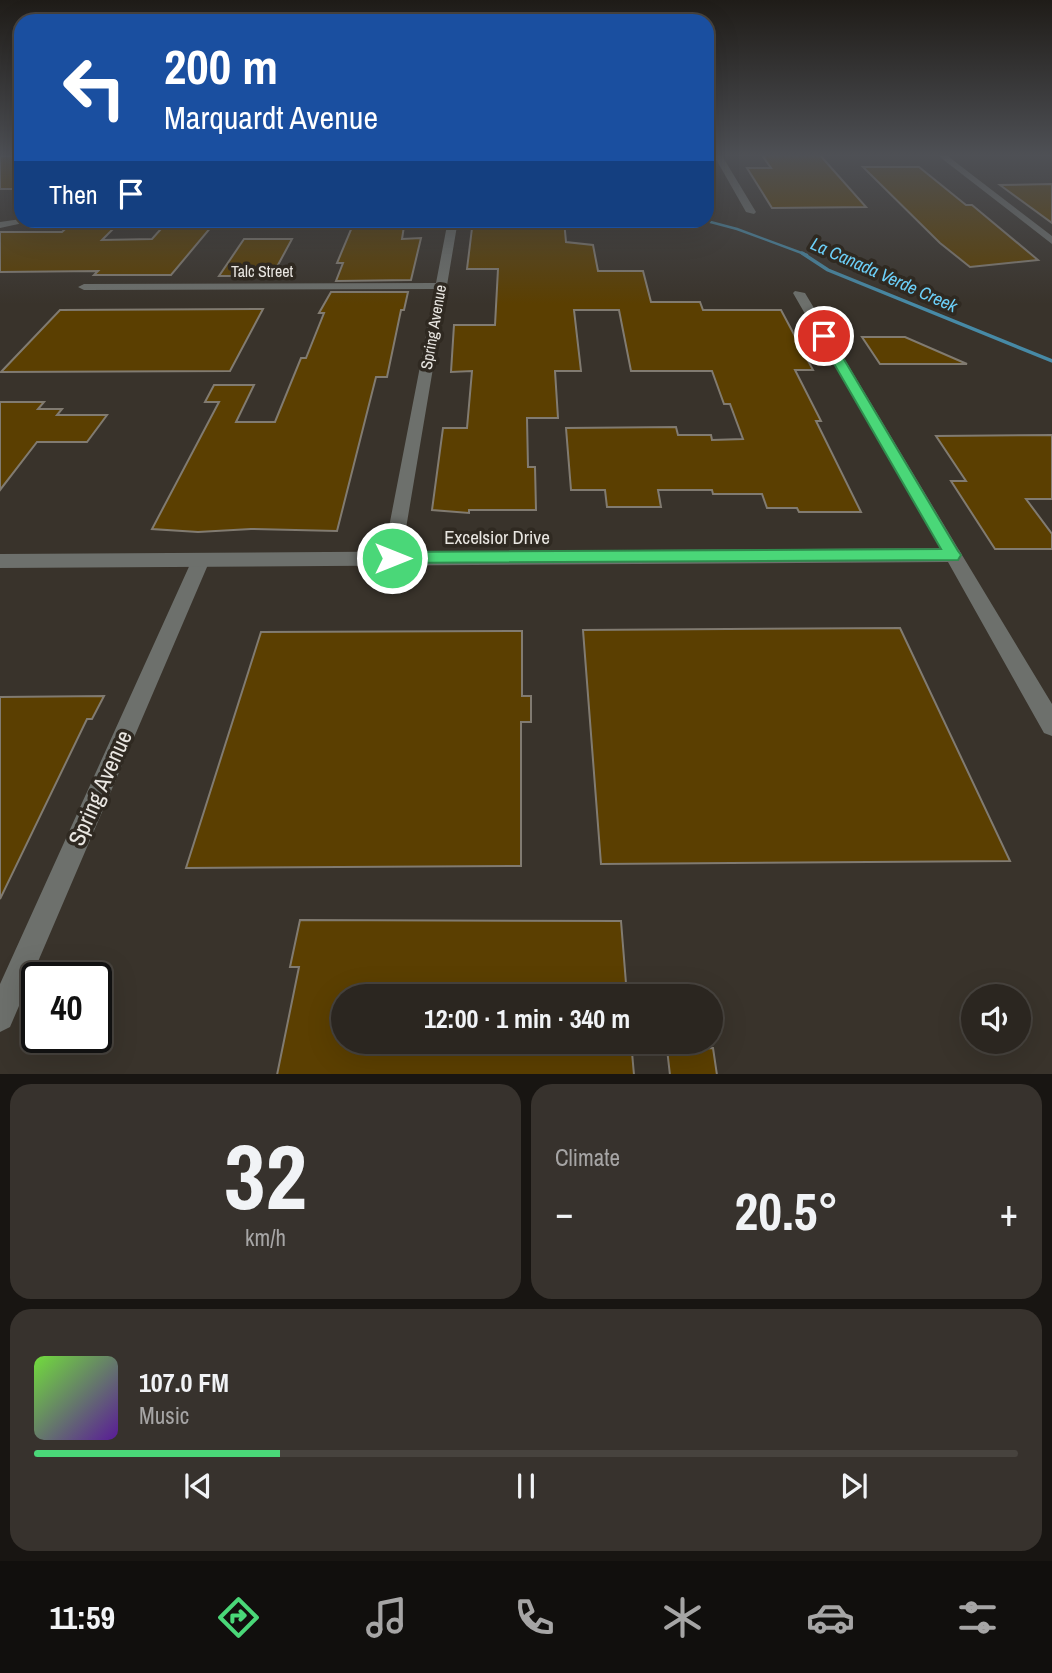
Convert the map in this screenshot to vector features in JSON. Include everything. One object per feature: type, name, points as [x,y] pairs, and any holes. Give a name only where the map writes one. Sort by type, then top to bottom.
[{"type":"street","points":[[746,204],[751,212]]},
{"type":"street","points":[[1005,204],[1052,241]]},
{"type":"street","name":"Spring Avenue","points":[[392,558],[452,228]]},
{"type":"street","name":"Talc Street","points":[[84,287],[441,286]]},
{"type":"street","points":[[799,293],[1052,724]]},
{"type":"street","name":"Excelsior Drive","points":[[0,561],[953,555]]},
{"type":"street","name":"Spring Avenue","points":[[0,1017],[201,560]]},
{"type":"building","points":[[770,204],[863,204],[866,207],[772,208]]},
{"type":"building","points":[[901,204],[972,205],[1038,260],[970,267],[940,243]]},
{"type":"building","points":[[1026,204],[1052,204],[1052,223]]},
{"type":"building","points":[[66,228],[114,228],[102,240],[152,239],[162,228],[210,228],[171,275],[94,275],[98,271],[0,272],[0,232],[62,232]]},
{"type":"building","points":[[352,228],[404,228],[402,239],[421,238],[411,280],[336,281],[343,263],[337,263]]},
{"type":"building","points":[[472,228],[565,228],[566,242],[593,245],[598,271],[643,271],[651,302],[700,302],[703,310],[781,310],[813,370],[795,370],[821,421],[816,421],[861,512],[799,512],[797,508],[767,508],[762,494],[713,494],[712,490],[658,490],[661,507],[607,507],[605,490],[571,490],[566,428],[676,427],[678,435],[711,435],[712,440],[743,439],[730,404],[724,404],[712,371],[631,371],[619,310],[574,310],[581,371],[555,371],[558,418],[527,418],[528,467],[535,467],[536,510],[469,510],[469,513],[432,510],[443,428],[467,428],[472,371],[451,372],[454,325],[495,325],[498,269],[467,269]]},
{"type":"building","points":[[244,239],[292,239],[272,276],[219,276]]},
{"type":"building","points":[[331,292],[408,292],[404,310],[401,310],[387,377],[376,377],[337,531],[251,529],[198,532],[152,529],[219,402],[205,402],[214,385],[254,385],[236,422],[275,422],[301,358],[306,358],[324,313],[319,313]]},
{"type":"building","points":[[263,309],[230,371],[1,372],[60,310]]},
{"type":"building","points":[[862,337],[905,337],[967,364],[880,364]]},
{"type":"building","points":[[0,402],[44,402],[38,409],[62,409],[57,415],[107,415],[87,442],[37,442],[0,490]]},
{"type":"building","points":[[1052,435],[1052,499],[1026,499],[1052,534],[1052,549],[995,549],[951,481],[966,481],[936,436]]},
{"type":"building","points":[[900,628],[1010,861],[601,864],[583,630]]},
{"type":"building","points":[[522,631],[522,696],[531,696],[531,722],[521,722],[521,866],[186,868],[261,632]]},
{"type":"building","points":[[104,696],[92,719],[87,719],[0,899],[0,697]]},
{"type":"building","points":[[300,920],[621,921],[626,984],[331,984],[331,1054],[632,1054],[634,1074],[277,1074],[299,967],[290,967]]},
{"type":"building","points":[[668,1054],[714,1054],[717,1074],[670,1074]]},
{"type":"waterway","name":"La Canada Verde Creek","points":[[714,223],[803,253]]},
{"type":"waterway","name":"La Canada Verde Creek","points":[[803,253],[807,255]]},
{"type":"waterway","name":"La Canada Verde Creek","points":[[803,253],[828,270],[1052,361]]},
{"type":"route","points":[[392,558],[953,555],[824,336]]}]
